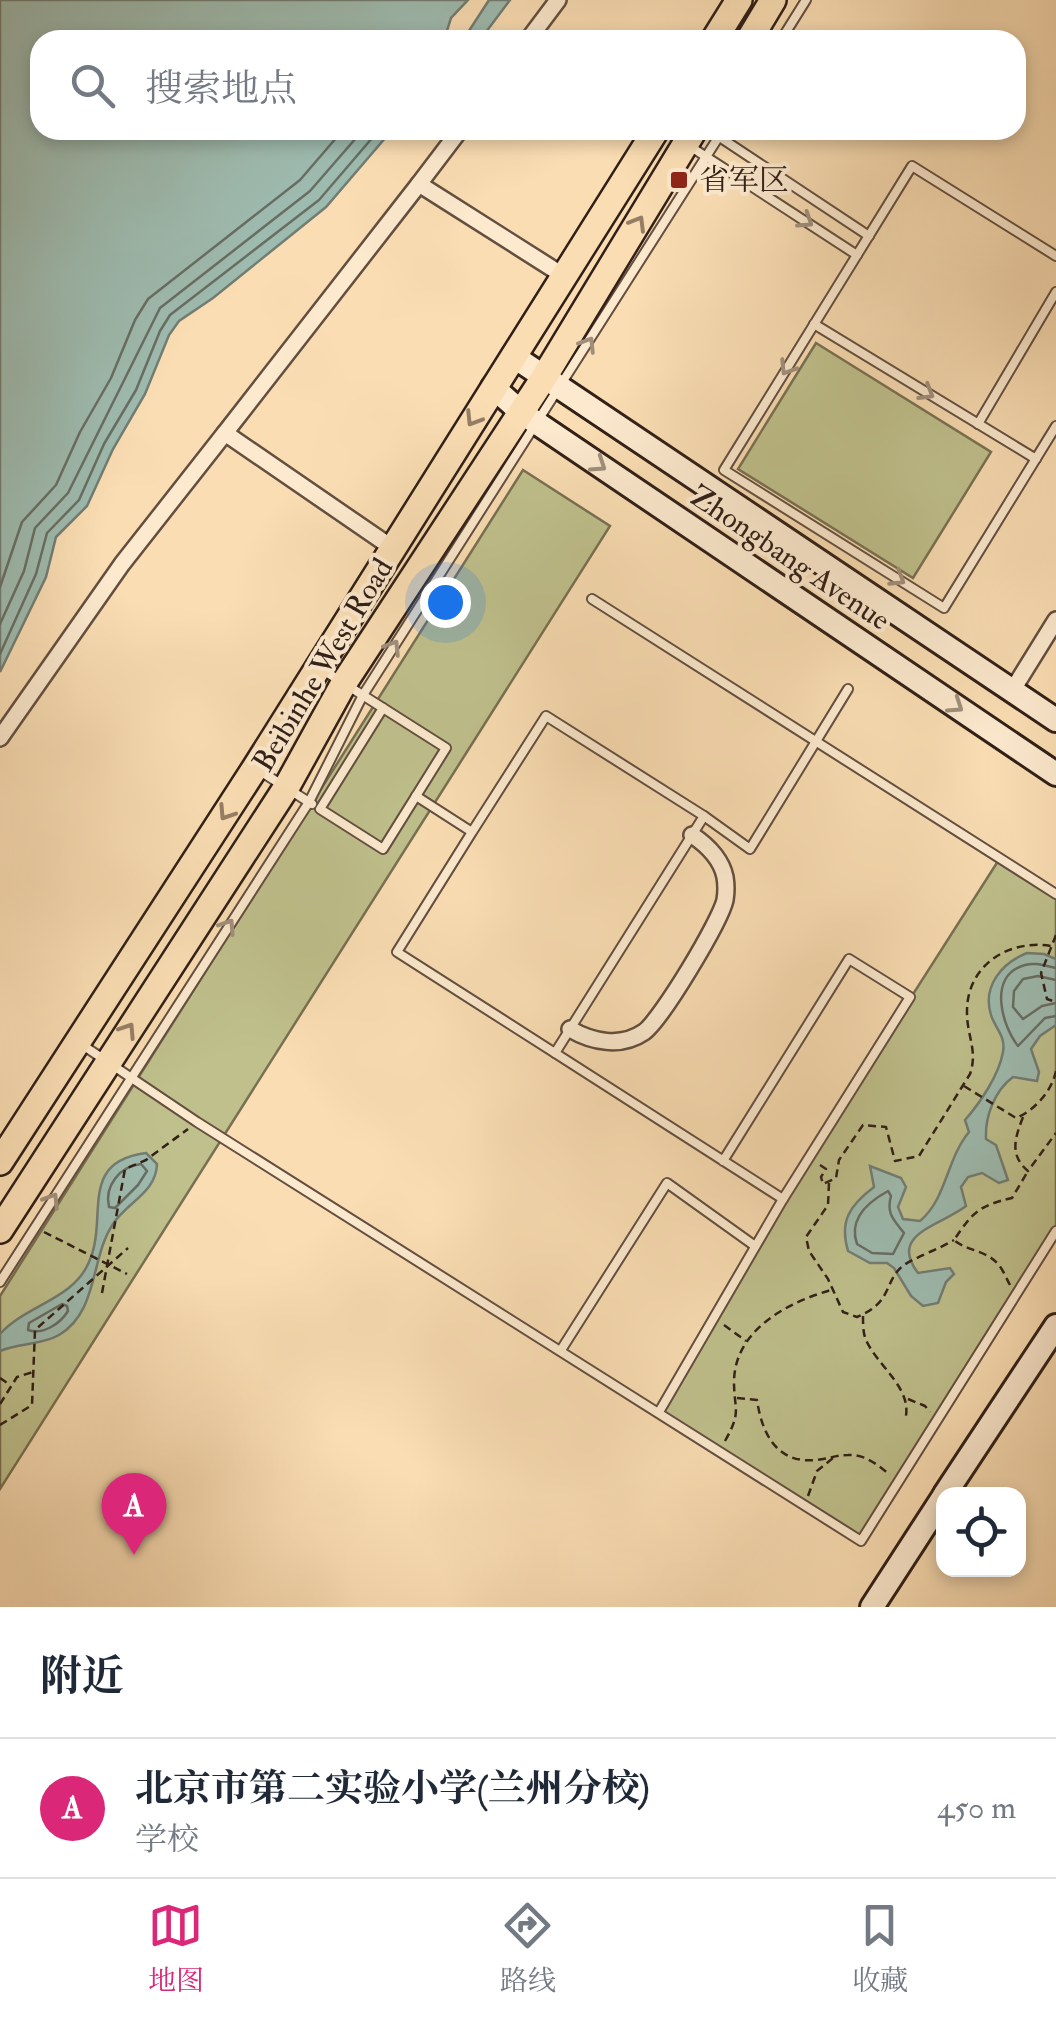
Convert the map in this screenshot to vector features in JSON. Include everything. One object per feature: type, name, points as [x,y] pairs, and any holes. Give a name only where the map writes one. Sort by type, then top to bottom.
[{"type":"main road","points":[[720,30],[739,0]]},
{"type":"main road","points":[[755,30],[773,0]]},
{"type":"main road","name":"Beibinhe West Road","points":[[2,1154],[255,768],[650,140]]},
{"type":"main road","name":"Beibinhe West Road","points":[[0,1230],[551,384],[698,140]]},
{"type":"main road","name":"Zhongbang Avenue","points":[[512,356],[1056,720]]},
{"type":"main road","name":"Zhongbang Avenue","points":[[493,387],[528,417],[1056,774]]},
{"type":"main road","points":[[949,1487],[1056,1326]]},
{"type":"main road","points":[[872,1607],[936,1507]]},
{"type":"street","points":[[536,30],[558,0]]},
{"type":"street","points":[[0,738],[122,564],[452,140]]},
{"type":"street","points":[[419,184],[564,276]]},
{"type":"street","points":[[225,432],[391,547]]},
{"type":"street","points":[[1012,691],[1056,620]]},
{"type":"street","points":[[570,1029],[601,1042],[624,1041],[645,1032],[662,1011],[717,920],[726,898],[725,875],[715,854],[692,835]]},
{"type":"lane","points":[[786,30],[806,0]]},
{"type":"lane","points":[[702,140],[868,236]]},
{"type":"lane","points":[[702,140],[857,254]]},
{"type":"lane","points":[[1056,256],[912,166],[724,470],[944,608],[1056,426]]},
{"type":"lane","points":[[978,424],[1056,292]]},
{"type":"lane","points":[[814,324],[1036,459]]},
{"type":"lane","points":[[592,599],[1056,894]]},
{"type":"lane","points":[[255,768],[383,849],[446,748],[319,667]]},
{"type":"lane","points":[[0,1282],[309,802],[354,689]]},
{"type":"lane","points":[[783,1199],[397,952],[546,716],[750,849],[848,689]]},
{"type":"lane","points":[[320,809],[383,708]]},
{"type":"lane","points":[[416,796],[472,832]]},
{"type":"lane","points":[[555,1053],[704,816]]},
{"type":"lane","points":[[659,1412],[783,1199],[910,997],[850,959],[723,1160]]},
{"type":"lane","points":[[77,1042],[197,1122],[861,1540],[1056,1231]]},
{"type":"lane","points":[[561,1350],[667,1183],[756,1246]]},
{"type":"path","points":[[1056,935],[1041,973],[1047,999],[1056,1002]]},
{"type":"path","points":[[809,1157],[826,1168],[820,1177],[823,1184],[836,1178],[839,1160],[863,1125],[886,1128],[895,1161],[919,1156],[975,1060],[966,1015],[975,978],[989,960],[1010,948],[1030,942],[1051,946]]},
{"type":"path","points":[[1028,1171],[1018,1163],[1014,1143],[1024,1116],[1054,1081],[1056,1072]]},
{"type":"path","points":[[963,1085],[1016,1118],[1024,1116]]},
{"type":"path","points":[[102,1292],[125,1169],[197,1122]]},
{"type":"path","points":[[829,1182],[828,1205],[806,1238],[843,1312],[856,1316],[873,1310],[902,1266],[954,1240],[974,1212],[988,1203],[1012,1198],[1056,1133]]},
{"type":"path","points":[[34,1227],[128,1274]]},
{"type":"path","points":[[954,1240],[999,1264],[1016,1295]]},
{"type":"path","points":[[0,1425],[32,1405],[35,1330],[106,1263],[128,1248]]},
{"type":"path","points":[[720,1451],[738,1420],[734,1378],[747,1342],[776,1313],[800,1299],[833,1290]]},
{"type":"path","points":[[863,1314],[864,1336],[880,1365],[906,1398],[926,1406],[937,1420]]},
{"type":"path","points":[[714,1318],[747,1342]]},
{"type":"path","points":[[0,1404],[17,1377],[34,1372]]},
{"type":"path","points":[[0,1378],[11,1386]]},
{"type":"path","points":[[736,1398],[757,1400],[761,1427],[769,1442],[791,1458],[813,1461],[850,1454],[874,1461],[898,1482]]},
{"type":"path","points":[[906,1398],[906,1420]]},
{"type":"path","points":[[806,1506],[817,1471],[834,1457]]},
{"type":"green space","points":[[816,343],[991,452],[913,578],[738,469]]},
{"type":"green space","points":[[523,470],[610,526],[0,1489],[0,1296]]},
{"type":"green space","points":[[1000,858],[1056,894],[1056,1231],[861,1541],[659,1412],[809,1157]]},
{"type":"water","points":[[0,0],[468,0],[451,18],[447,30],[30,30],[30,140],[383,140],[326,207],[179,321],[87,506],[56,537],[46,577],[0,672]]},
{"type":"water","points":[[489,0],[510,0],[488,30],[470,30]]},
{"type":"water","points":[[1027,953],[1056,959],[1056,1025],[1040,1036],[1031,1049],[1039,1072],[1037,1081],[1013,1077],[996,1097],[989,1113],[986,1139],[996,1145],[1008,1180],[999,1183],[982,1173],[968,1177],[961,1187],[966,1206],[913,1240],[910,1260],[918,1273],[950,1268],[954,1274],[946,1282],[938,1303],[923,1306],[911,1296],[894,1268],[887,1263],[870,1263],[848,1251],[846,1222],[853,1207],[874,1187],[870,1166],[901,1178],[906,1187],[898,1207],[903,1219],[920,1221],[929,1212],[969,1132],[965,1120],[1001,1061],[1003,1041],[989,1004],[992,985],[1002,969]]},
{"type":"water","points":[[146,1153],[157,1164],[152,1183],[113,1224],[100,1252],[88,1298],[72,1325],[52,1338],[0,1351],[0,1334],[61,1294],[82,1275],[94,1245],[103,1180],[125,1158]]},
{"type":"place","name":"省军区","points":[[679,180]]},
{"type":"place","name":"北京市第二实验小学(兰州分校)","points":[[134,1555]]}]
